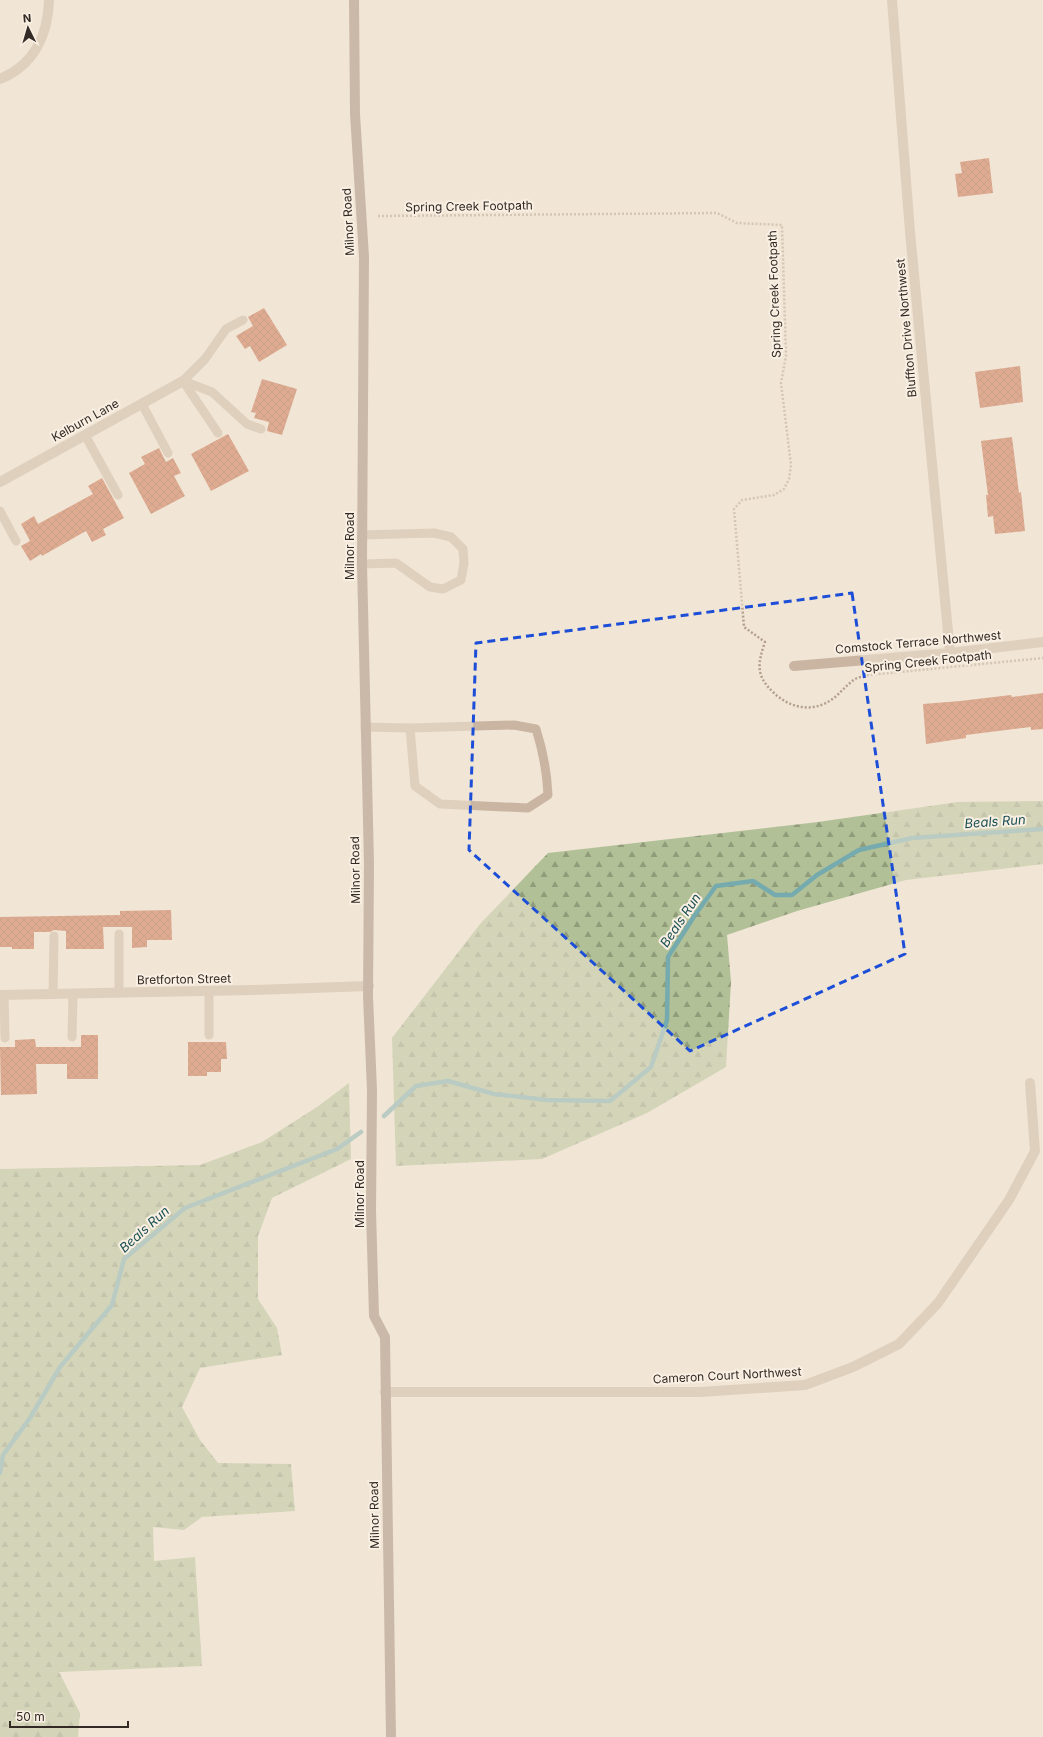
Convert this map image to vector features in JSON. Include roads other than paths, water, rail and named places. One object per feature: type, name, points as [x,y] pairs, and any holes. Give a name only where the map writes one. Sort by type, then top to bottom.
[{"type":"main road","name":"Milnor Road","points":[[354,0],[355,114],[364,257],[362,564],[369,864],[369,986],[372,1090],[374,1316],[385,1337],[391,1737]]},
{"type":"street","points":[[0,79],[25,65],[36,50],[44,31],[49,11],[49,0]]},
{"type":"street","name":"Bluffton Drive Northwest","points":[[892,0],[910,232],[950,653]]},
{"type":"street","name":"Kelburn Lane","points":[[0,482],[183,382]]},
{"type":"street","name":"Comstock Terrace Northwest","points":[[794,666],[950,653],[1043,642]]},
{"type":"street","name":"Bretforton Street","points":[[2,995],[369,986]]},
{"type":"street","name":"Cameron Court Northwest","points":[[385,1392],[700,1392],[804,1385],[853,1367],[899,1344],[938,1304],[1009,1200],[1036,1151],[1030,1083]]},
{"type":"lane","points":[[183,382],[205,359],[226,330],[243,320]]},
{"type":"lane","points":[[183,382],[212,392],[247,424],[261,429]]},
{"type":"lane","points":[[183,382],[218,433]]},
{"type":"lane","points":[[142,404],[168,453]]},
{"type":"lane","points":[[85,435],[118,495]]},
{"type":"lane","points":[[0,511],[16,541]]},
{"type":"lane","points":[[362,536],[434,533],[452,537],[462,549],[464,563],[461,580],[443,589],[430,587],[396,563],[362,564]]},
{"type":"lane","points":[[365,727],[410,728],[514,725],[536,729],[547,771],[548,795],[528,808],[440,804],[415,786],[410,728]]},
{"type":"lane","points":[[119,934],[119,993]]},
{"type":"lane","points":[[53,994],[54,936]]},
{"type":"lane","points":[[209,991],[209,1035]]},
{"type":"lane","points":[[72,1037],[73,994]]},
{"type":"lane","points":[[2,995],[5,1038]]},
{"type":"waterway","name":"Beals Run","points":[[384,1116],[416,1086],[448,1081],[494,1094],[547,1100],[610,1101],[651,1067],[667,1020],[668,957],[716,886],[753,881],[775,895],[792,895],[817,875],[859,850],[912,838],[1043,829]]},
{"type":"waterway","name":"Beals Run","points":[[0,1473],[3,1455],[30,1418],[60,1367],[112,1305],[124,1259],[185,1208],[337,1149],[361,1132]]}]
